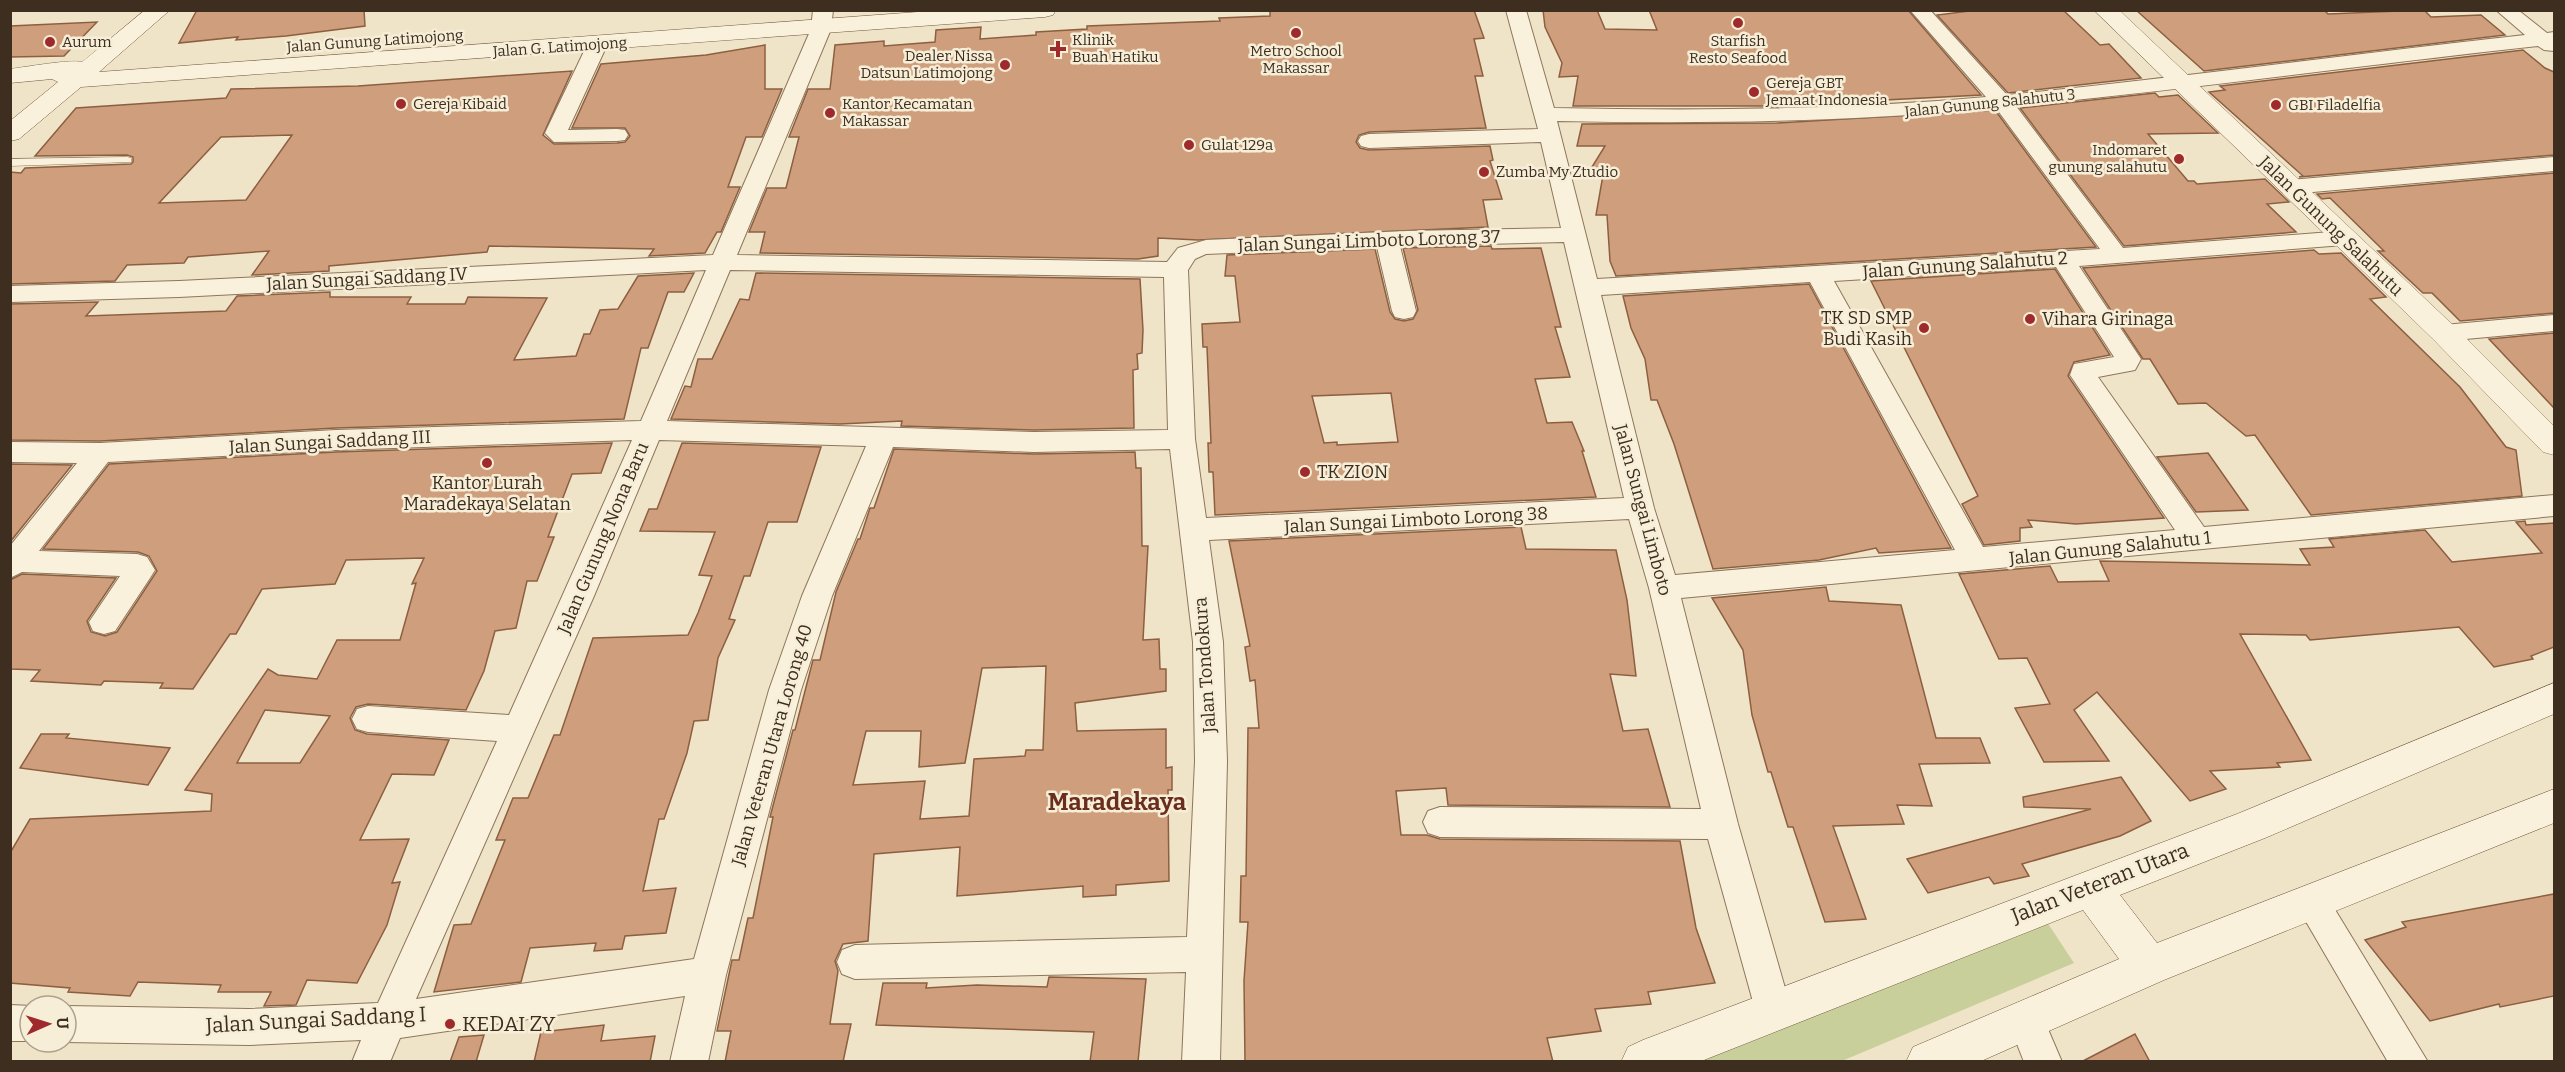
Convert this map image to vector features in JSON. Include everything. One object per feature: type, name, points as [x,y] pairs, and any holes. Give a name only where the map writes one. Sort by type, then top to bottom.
[{"type":"main road","points":[[10,134],[64,76],[96,60],[159,10]]},
{"type":"main road","name":"Jalan G. Latimojong","points":[[64,76],[597,45],[825,15],[1045,10]]},
{"type":"main road","name":"Jalan Gunung Salahutu","points":[[2105,10],[2444,333],[2554,444]]},
{"type":"main road","name":"Jalan Gunung Latimojong","points":[[96,60],[825,15]]},
{"type":"main road","points":[[10,76],[64,76]]},
{"type":"main road","name":"Jalan Veteran Utara","points":[[1643,1062],[1773,1009],[2251,826],[2554,698]]},
{"type":"main road","points":[[1928,1062],[2149,966],[2554,806]]},
{"type":"main road","points":[[2090,887],[2149,966]]},
{"type":"street","name":"Jalan Sungai Limboto","points":[[1516,10],[1547,125],[1640,508],[1664,588],[1721,824],[1773,1009]]},
{"type":"street","points":[[1919,10],[2002,102],[2117,256]]},
{"type":"street","points":[[2505,10],[2551,42]]},
{"type":"street","name":"Jalan Gunung Nona Baru","points":[[371,1062],[428,928],[520,729],[723,262],[825,15]]},
{"type":"street","name":"Jalan Gunung Salahutu 3","points":[[1369,141],[1547,125],[1687,117],[1901,111],[2182,84],[2363,59],[2551,42]]},
{"type":"street","points":[[597,45],[556,133],[562,137],[617,135]]},
{"type":"street","points":[[2290,187],[2554,164]]},
{"type":"street","name":"Jalan Sungai Limboto Lorong 37","points":[[1176,270],[1181,257],[1188,250],[1206,247],[1387,239],[1574,235]]},
{"type":"street","name":"Jalan Gunung Salahutu 2","points":[[1586,288],[2117,256],[2344,238]]},
{"type":"street","points":[[1387,239],[1404,311]]},
{"type":"street","points":[[2062,259],[2128,359],[2126,364],[2083,370],[2083,375],[2198,539]]},
{"type":"street","name":"Jalan Sungai Saddang IV","points":[[10,294],[179,289],[723,262],[1176,270]]},
{"type":"street","name":"Jalan Tondokura","points":[[1176,270],[1182,440],[1208,654],[1211,761],[1201,1062]]},
{"type":"street","points":[[1818,274],[1976,561]]},
{"type":"street","points":[[2444,333],[2554,323]]},
{"type":"street","name":"Jalan Sungai Saddang III","points":[[10,452],[100,453],[336,440],[649,430],[1034,442],[1182,440]]},
{"type":"street","name":"Jalan Veteran Utara Lorong 40","points":[[689,1062],[708,975],[785,690],[817,597],[883,438]]},
{"type":"street","points":[[13,564],[100,453]]},
{"type":"street","name":"Jalan Gunung Salahutu 1","points":[[1664,588],[2554,506]]},
{"type":"street","name":"Jalan Sungai Limboto Lorong 38","points":[[1192,530],[1640,508]]},
{"type":"street","points":[[13,564],[137,565],[140,570],[104,622]]},
{"type":"street","points":[[368,719],[520,729]]},
{"type":"street","points":[[1440,822],[1721,824]]},
{"type":"street","points":[[2311,901],[2409,1062]]},
{"type":"street","points":[[855,962],[1205,954]]},
{"type":"street","name":"Jalan Sungai Saddang I","points":[[78,1024],[249,1027],[389,1021],[708,975]]},
{"type":"street","points":[[2026,1021],[2043,1062]]},
{"type":"lane","points":[[10,164],[127,160]]},
{"type":"green space","points":[[2043,916],[2074,963],[1842,1061],[1683,1062]]},
{"type":"building","points":[[197,10],[364,10],[365,26],[286,36],[236,40],[238,37],[179,43]]},
{"type":"building","points":[[1474,10],[1484,38],[1474,39],[1483,76],[1475,76],[1486,128],[1369,132],[1359,135],[1356,142],[1360,148],[1369,150],[1490,146],[1493,160],[1490,161],[1502,199],[1483,200],[1488,227],[1198,240],[1158,238],[1158,256],[1138,259],[760,253],[765,232],[749,232],[767,188],[786,188],[799,137],[789,137],[808,89],[830,89],[835,45],[884,41],[884,46],[935,42],[936,30],[981,27],[980,39],[1087,29],[1087,26],[1220,21],[1219,18],[1270,16],[1270,11]]},
{"type":"building","points":[[1543,10],[1597,10],[1605,29],[1657,30],[1649,10],[1908,10],[1981,95],[1770,106],[1573,106],[1578,76],[1559,77],[1562,63],[1545,27]]},
{"type":"building","points":[[1978,10],[2063,10],[2100,45],[2109,44],[2141,78],[2008,93],[1937,15]]},
{"type":"building","points":[[2136,10],[2324,10],[2328,14],[2424,10],[2431,17],[2481,15],[2505,35],[2204,71]]},
{"type":"building","points":[[97,22],[64,56],[10,57],[10,26]]},
{"type":"building","points":[[765,45],[765,89],[782,89],[762,137],[746,137],[728,187],[740,187],[721,232],[717,232],[705,253],[649,256],[654,249],[489,246],[487,252],[329,266],[329,271],[252,275],[269,251],[188,257],[184,263],[127,265],[115,281],[10,284],[10,172],[21,173],[25,168],[131,164],[133,162],[133,157],[127,155],[35,156],[76,108],[226,98],[231,89],[358,86],[572,71],[543,135],[554,144],[617,143],[625,142],[630,136],[625,128],[572,128],[601,64],[706,55]],"holes":[[[292,135],[246,200],[159,203],[221,137]]]},
{"type":"building","points":[[2523,50],[2545,68],[2554,72],[2554,155],[2299,177],[2303,176],[2209,92],[2225,90],[2220,86]]},
{"type":"building","points":[[2155,93],[2159,97],[2178,95],[2218,133],[2148,134],[2188,181],[2194,181],[2197,184],[2265,179],[2289,202],[2267,204],[2296,232],[2124,246],[2020,108]]},
{"type":"building","points":[[1995,110],[2096,247],[1616,276],[1610,261],[1607,215],[1596,215],[1603,175],[1587,175],[1605,146],[1577,146],[1582,124],[1777,123]]},
{"type":"building","points":[[2554,173],[2554,313],[2460,321],[2432,293],[2423,293],[2378,251],[2384,251],[2330,198],[2322,199],[2317,194]]},
{"type":"building","points":[[1491,246],[1492,249],[1541,248],[1561,327],[1555,327],[1570,377],[1535,379],[1547,423],[1572,422],[1584,451],[1582,451],[1596,497],[1215,515],[1213,472],[1209,472],[1208,443],[1211,443],[1207,347],[1203,347],[1202,324],[1240,322],[1235,276],[1225,276],[1227,255],[1375,249],[1390,312],[1395,319],[1404,321],[1413,319],[1418,310],[1403,248]],"holes":[[[1391,393],[1398,442],[1337,445],[1337,442],[1324,443],[1312,396]]]},
{"type":"building","points":[[2314,250],[2319,254],[2341,253],[2386,297],[2370,299],[2460,387],[2506,447],[2516,450],[2522,496],[2311,515],[2255,435],[2246,436],[2206,403],[2178,404],[2150,359],[2143,359],[2083,268]]},
{"type":"building","points":[[2055,269],[2110,355],[2074,362],[2068,376],[2164,518],[2076,524],[2028,520],[2032,527],[2020,528],[2020,541],[1984,545],[1962,504],[1978,496],[1871,281]]},
{"type":"building","points":[[694,273],[684,292],[668,292],[648,348],[641,348],[624,419],[336,428],[100,441],[10,440],[10,304],[98,302],[86,316],[226,311],[237,296],[330,292],[330,297],[411,297],[407,304],[465,304],[468,297],[547,298],[514,360],[576,356],[584,334],[590,334],[600,310],[618,309],[638,276]]},
{"type":"building","points":[[756,273],[1140,279],[1143,330],[1142,353],[1137,354],[1138,369],[1133,370],[1134,428],[1034,430],[901,426],[902,421],[840,424],[671,419],[685,386],[691,387],[698,359],[712,359],[740,299],[749,300]]},
{"type":"building","points":[[1809,284],[1951,548],[1879,553],[1876,548],[1819,560],[1713,569],[1674,444],[1657,400],[1651,400],[1645,359],[1631,328],[1623,296]]},
{"type":"building","points":[[2554,333],[2554,408],[2489,339]]},
{"type":"building","points":[[612,443],[601,473],[572,474],[548,537],[554,537],[537,581],[527,581],[516,628],[495,631],[484,671],[466,710],[368,704],[356,707],[350,718],[355,730],[367,734],[449,740],[434,775],[392,774],[360,840],[409,839],[392,883],[400,882],[387,925],[357,983],[307,980],[296,1005],[264,1006],[271,992],[218,992],[221,985],[138,982],[130,996],[68,992],[70,988],[10,983],[10,853],[30,819],[211,811],[212,794],[185,790],[268,669],[278,675],[317,679],[337,640],[400,640],[416,583],[412,584],[424,558],[346,560],[335,584],[262,589],[236,634],[230,634],[193,689],[160,688],[163,683],[104,681],[101,685],[31,681],[40,670],[10,669],[10,580],[22,574],[116,578],[87,621],[91,632],[105,636],[117,632],[157,571],[149,556],[138,552],[43,549],[109,464],[336,452]],"holes":[[[265,710],[330,716],[300,763],[237,763]]]},
{"type":"building","points":[[682,443],[821,447],[797,522],[768,522],[750,576],[744,576],[729,619],[735,620],[718,658],[708,720],[694,721],[687,753],[664,819],[659,819],[643,891],[676,888],[666,933],[625,936],[622,949],[594,951],[596,943],[530,948],[521,982],[434,992],[454,925],[471,924],[505,840],[496,840],[513,798],[528,798],[554,735],[560,735],[593,638],[688,635],[698,613],[712,576],[699,575],[715,532],[640,531],[649,509],[657,509]]},
{"type":"building","points":[[894,449],[1034,454],[1135,452],[1136,468],[1141,468],[1142,546],[1148,546],[1143,640],[1159,639],[1160,669],[1166,669],[1166,691],[1075,703],[1077,731],[1166,729],[1166,768],[1172,767],[1172,790],[1168,790],[1169,881],[1116,885],[1116,895],[1083,897],[1083,886],[957,896],[960,847],[874,854],[868,941],[843,944],[835,961],[838,971],[830,1024],[851,1024],[843,1062],[725,1062],[731,1031],[717,1031],[732,960],[739,960],[748,918],[753,918],[773,817],[770,817],[793,730],[795,730],[813,660],[820,660],[836,592],[858,539],[860,539],[870,508],[874,508]],"holes":[[[1046,666],[1043,750],[1026,750],[1025,756],[974,759],[969,816],[920,819],[925,781],[853,785],[866,731],[921,731],[919,767],[965,763],[982,668]]]},
{"type":"building","points":[[2208,453],[2248,510],[2196,512],[2157,457]]},
{"type":"building","points":[[10,464],[72,465],[10,542]]},
{"type":"building","points":[[2525,521],[2526,525],[2554,523],[2554,647],[2531,656],[2533,659],[2494,667],[2459,627],[2310,640],[2306,635],[2240,634],[2311,760],[2277,763],[2280,767],[2210,771],[2226,789],[2190,801],[2097,692],[2074,710],[2109,761],[2044,762],[2015,708],[2050,704],[2027,658],[1999,659],[1959,574],[2050,566],[2058,582],[2109,581],[2100,561],[2310,565],[2300,549],[2334,547],[2329,539],[2425,530],[2452,562],[2542,553],[2516,522]]},
{"type":"building","points":[[1521,527],[1526,549],[1616,550],[1627,600],[1636,676],[1610,674],[1623,731],[1648,729],[1670,807],[1448,805],[1446,788],[1396,791],[1401,835],[1427,835],[1440,839],[1680,841],[1696,928],[1715,983],[1648,992],[1651,1004],[1595,1009],[1601,1031],[1547,1038],[1553,1062],[1245,1062],[1244,981],[1248,922],[1240,922],[1241,876],[1246,876],[1248,728],[1259,728],[1255,680],[1250,681],[1245,647],[1250,646],[1229,541]]},
{"type":"building","points":[[1826,587],[1829,601],[1901,605],[1936,738],[1980,738],[1990,763],[1919,764],[1932,806],[1897,805],[1904,824],[1833,826],[1866,919],[1825,922],[1793,827],[1788,827],[1771,772],[1768,772],[1752,715],[1743,650],[1712,598]]},
{"type":"building","points":[[41,734],[69,734],[66,738],[170,748],[148,785],[20,768]]},
{"type":"building","points":[[2121,777],[2151,821],[2120,836],[2022,864],[2029,876],[1994,884],[1989,877],[1928,893],[1907,859],[2091,809],[2024,807],[2023,797]]},
{"type":"building","points":[[2554,894],[2554,996],[2500,1007],[2499,1004],[2430,1021],[2365,940],[2406,927],[2402,922]]},
{"type":"building","points":[[1049,977],[1146,979],[1138,1062],[1090,1062],[1094,1032],[876,1025],[883,983],[927,983],[926,988],[977,985],[1047,987]]},
{"type":"building","points":[[604,1025],[601,1041],[655,1036],[650,1062],[534,1062],[541,1032]]},
{"type":"building","points":[[2135,1034],[2150,1062],[2081,1062]]},
{"type":"building","points":[[484,1035],[476,1062],[450,1062],[459,1037]]},
{"type":"place","name":"Starfish Resto Seafood","points":[[1738,23]]},
{"type":"place","name":"Metro School Makassar","points":[[1296,33]]},
{"type":"place","name":"Aurum","points":[[50,42]]},
{"type":"place","name":"Klinik Buah Hatiku","points":[[1058,49]]},
{"type":"place","name":"Dealer Nissa Datsun Latimojong","points":[[1005,65]]},
{"type":"place","name":"Gereja GBT Jemaat Indonesia","points":[[1754,92]]},
{"type":"place","name":"Gereja Kibaid","points":[[401,104]]},
{"type":"place","name":"GBI Filadelfia","points":[[2276,105]]},
{"type":"place","name":"Kantor Kecamatan Makassar","points":[[830,113]]},
{"type":"place","name":"Gulat 129a","points":[[1189,145]]},
{"type":"place","name":"Indomaret gunung salahutu","points":[[2179,159]]},
{"type":"place","name":"Zumba My Ztudio","points":[[1484,172]]},
{"type":"place","name":"Vihara Girinaga","points":[[2030,319]]},
{"type":"place","name":"TK SD SMP Budi Kasih","points":[[1924,328]]},
{"type":"place","name":"Kantor Lurah Maradekaya Selatan","points":[[487,463]]},
{"type":"place","name":"TK ZION","points":[[1305,472]]},
{"type":"place","name":"KEDAI ZY","points":[[450,1024]]},
{"type":"district","name":"Maradekaya","points":[[1117,802]]}]
